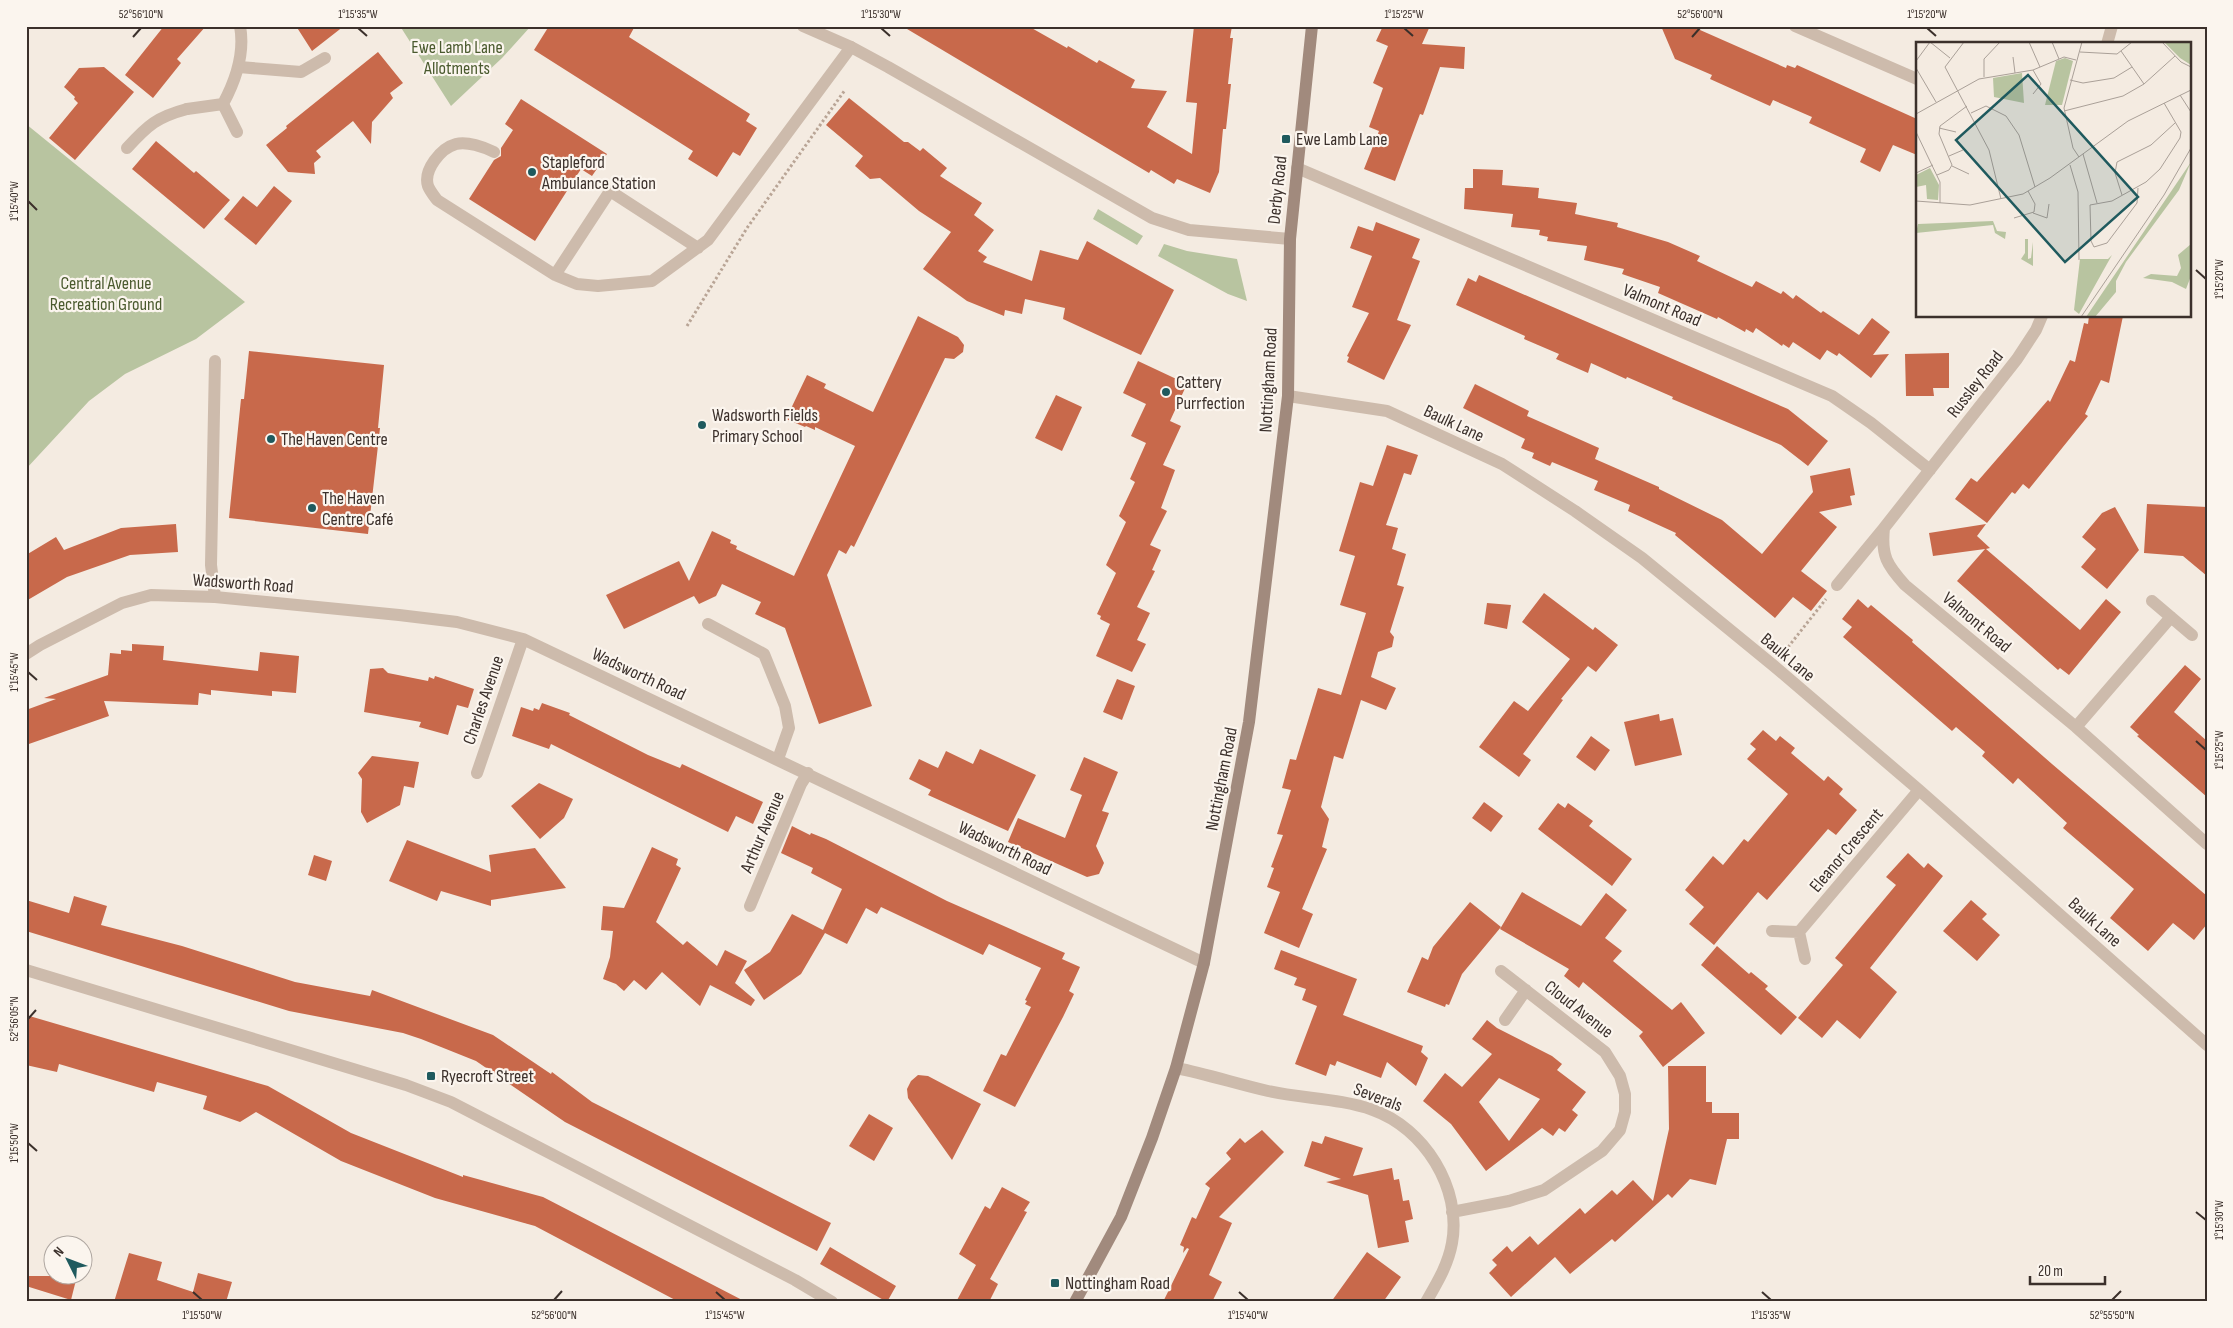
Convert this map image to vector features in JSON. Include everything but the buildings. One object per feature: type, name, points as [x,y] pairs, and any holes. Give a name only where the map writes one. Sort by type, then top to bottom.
[{"type":"main road","name":"Derby Road","points":[[1290,238],[1312,26]]},
{"type":"main road","name":"Nottingham Road","points":[[1075,1302],[1121,1217],[1152,1138],[1176,1068],[1204,963],[1249,722],[1288,396],[1290,238]]},
{"type":"street","points":[[237,132],[224,104],[239,67],[242,36],[240,26]]},
{"type":"street","points":[[803,26],[851,47],[1152,218],[1189,230],[1290,238]]},
{"type":"street","points":[[1794,26],[1916,79]]},
{"type":"street","points":[[2108,42],[2112,26]]},
{"type":"street","points":[[494,152],[472,144],[458,143],[447,148],[432,164],[428,176],[428,187],[437,200],[555,275],[577,284],[598,286],[652,281],[708,240],[851,47]]},
{"type":"street","points":[[239,67],[301,72],[325,58]]},
{"type":"street","points":[[127,148],[145,128],[164,116],[187,109],[224,104]]},
{"type":"street","name":"Valmont Road","points":[[1297,168],[1832,396],[1871,423],[1930,470]]},
{"type":"street","points":[[555,275],[610,191],[698,248]]},
{"type":"street","name":"Russley Road","points":[[1930,470],[2017,358],[2036,330],[2041,318]]},
{"type":"street","points":[[214,361],[211,565],[215,597]]},
{"type":"street","name":"Baulk Lane","points":[[1288,396],[1386,411],[1502,464],[1576,511],[1642,558],[1774,666],[1919,790],[2207,1045]]},
{"type":"street","points":[[1837,585],[1930,470]]},
{"type":"street","name":"Valmont Road","points":[[1884,528],[1884,556],[1892,570],[1905,585],[2076,727],[2207,844]]},
{"type":"street","name":"Wadsworth Road","points":[[26,654],[40,645],[122,604],[152,595],[215,597],[448,621],[523,639],[1204,963]]},
{"type":"street","points":[[2152,601],[2192,635]]},
{"type":"street","points":[[2076,727],[2171,617]]},
{"type":"street","points":[[708,624],[764,654],[785,706],[789,728],[778,759]]},
{"type":"street","name":"Charles Avenue","points":[[477,773],[523,639]]},
{"type":"street","name":"Arthur Avenue","points":[[750,906],[801,784],[808,773]]},
{"type":"street","name":"Eleanor Crescent","points":[[1799,932],[1919,790]]},
{"type":"street","points":[[1772,931],[1799,932],[1804,959]]},
{"type":"street","points":[[26,970],[406,1085],[451,1102],[795,1280],[832,1302]]},
{"type":"street","name":"Cloud Avenue","points":[[1452,1212],[1509,1201],[1544,1190],[1602,1151],[1620,1130],[1625,1112],[1625,1094],[1615,1064],[1605,1052],[1502,970]]},
{"type":"street","name":"Cloud Avenue","points":[[1505,1020],[1526,990]]},
{"type":"street","name":"Severals","points":[[1176,1068],[1270,1091],[1345,1102],[1374,1111],[1401,1124],[1422,1143],[1438,1169],[1452,1212],[1452,1242],[1445,1269],[1426,1302]]},
{"type":"path","points":[[687,326],[747,228],[850,84]]},
{"type":"path","points":[[1774,666],[1837,585]]},
{"type":"green space","name":"Ewe Lamb Lane Allotments","points":[[400,26],[531,26],[502,58],[451,106]]},
{"type":"green space","name":"Central Avenue Recreation Ground","points":[[26,124],[245,302],[196,339],[125,374],[89,401],[26,469]]},
{"type":"green space","points":[[1098,209],[1143,236],[1137,245],[1093,219]]},
{"type":"green space","points":[[1164,244],[1187,251],[1237,259],[1247,301],[1228,294],[1158,256]]},
{"type":"place","name":"Ewe Lamb Lane","points":[[1286,139]]},
{"type":"place","name":"Stapleford Ambulance Station","points":[[532,172]]},
{"type":"place","name":"Cattery Purrfection","points":[[1166,392]]},
{"type":"place","name":"Wadsworth Fields Primary School","points":[[702,425]]},
{"type":"place","name":"The Haven Centre","points":[[271,439]]},
{"type":"place","name":"The Haven Centre Café","points":[[312,508]]},
{"type":"place","name":"Ryecroft Street","points":[[431,1076]]},
{"type":"place","name":"Nottingham Road","points":[[1055,1283]]}]
